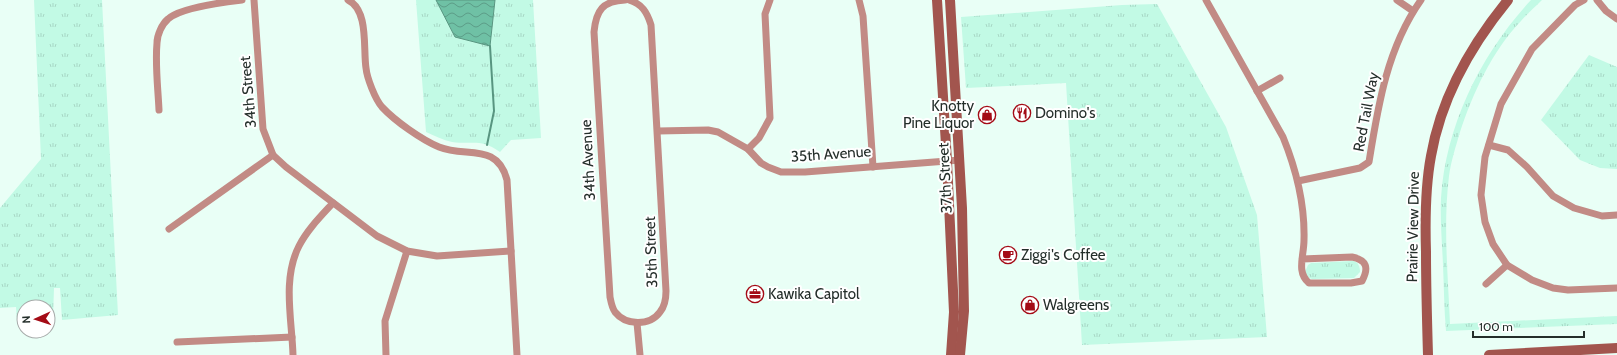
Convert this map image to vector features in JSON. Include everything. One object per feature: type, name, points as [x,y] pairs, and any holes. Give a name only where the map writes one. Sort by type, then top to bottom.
[{"type":"main road","name":"37th Street","points":[[937,0],[947,161],[954,312],[951,355]]},
{"type":"main road","name":"37th Street","points":[[950,0],[960,160],[964,311],[960,355]]},
{"type":"main road","name":"Prairie View Drive","points":[[1428,355],[1426,196],[1431,154],[1439,124],[1450,93],[1479,39],[1508,0]]},
{"type":"main road","points":[[1489,355],[1617,348]]},
{"type":"street","points":[[159,110],[156,42],[162,25],[168,18],[177,13],[230,1],[242,0]]},
{"type":"street","name":"34th Street","points":[[254,0],[263,129],[273,154],[333,203]]},
{"type":"street","name":"34th Avenue","points":[[625,0],[610,1],[602,7],[598,12],[594,32],[610,297],[613,309],[618,315],[627,321],[638,323]]},
{"type":"street","points":[[629,0],[644,8],[651,25],[658,132]]},
{"type":"street","points":[[748,149],[759,138],[770,118],[765,14],[770,0]]},
{"type":"street","points":[[859,0],[863,16],[873,167]]},
{"type":"street","points":[[1206,0],[1257,91],[1291,156],[1298,181],[1304,239],[1302,260],[1301,273],[1304,279],[1309,283],[1351,283],[1362,281],[1366,273],[1365,264],[1360,259],[1352,257],[1302,260]]},
{"type":"street","points":[[1397,0],[1413,10]]},
{"type":"street","name":"Red Tail Way","points":[[1298,181],[1360,168],[1369,162],[1376,117],[1390,58],[1413,10],[1421,0]]},
{"type":"street","points":[[1584,0],[1576,5],[1532,49],[1501,104],[1485,157],[1481,195],[1485,222],[1493,244],[1507,265],[1532,280],[1553,288],[1568,290],[1617,288]]},
{"type":"street","points":[[1597,0],[1606,11],[1617,19]]},
{"type":"street","points":[[350,1],[354,5],[363,22],[366,69],[376,98],[382,107],[426,141],[441,148],[464,152],[480,152],[492,156],[505,172],[507,180],[517,355]]},
{"type":"street","points":[[1257,91],[1280,78]]},
{"type":"street","name":"35th Avenue","points":[[658,132],[708,130],[725,135],[748,149],[761,163],[780,172],[805,172],[960,160]]},
{"type":"street","name":"35th Street","points":[[638,323],[647,321],[658,315],[664,305],[666,296],[658,132]]},
{"type":"street","points":[[1489,145],[1508,150],[1527,167],[1553,196],[1574,208],[1602,216],[1617,215]]},
{"type":"street","points":[[169,229],[273,154]]},
{"type":"street","points":[[293,355],[290,286],[293,261],[302,241],[333,203],[377,236],[407,251],[438,256],[511,251]]},
{"type":"street","points":[[386,355],[384,321],[407,251]]},
{"type":"street","points":[[1486,284],[1507,265]]},
{"type":"street","points":[[638,323],[640,355]]},
{"type":"street","points":[[177,342],[292,337]]},
{"type":"green space","points":[[34,0],[102,0],[118,315],[62,320],[60,288],[54,288],[54,299],[16,299],[16,307],[0,308],[0,208],[41,159]]},
{"type":"green space","points":[[416,0],[436,0],[455,37],[490,45],[495,0],[533,0],[541,138],[511,140],[500,152],[482,143],[452,142],[426,132]]},
{"type":"green space","points":[[1531,0],[1542,0],[1511,33],[1492,59],[1484,73],[1471,102],[1452,159],[1446,213],[1446,250],[1450,324],[1617,316],[1617,324],[1446,331],[1441,231],[1441,198],[1444,170],[1450,143],[1458,117],[1482,67],[1513,21]]},
{"type":"green space","points":[[1157,4],[1226,127],[1257,215],[1267,337],[1082,345],[1066,83],[966,88],[961,17],[1122,5]]},
{"type":"green space","points":[[1589,55],[1617,67],[1617,169],[1600,168],[1580,160],[1541,120]]},
{"type":"green space","points":[[1353,261],[1357,263],[1360,270],[1354,278],[1312,279],[1307,277],[1305,272],[1308,265],[1311,263]]},
{"type":"water","points":[[436,0],[495,0],[490,46],[455,37]]},
{"type":"waterway","points":[[487,145],[494,111],[490,46]]},
{"type":"place","name":"Domino's","points":[[1022,113]]},
{"type":"place","name":"Knotty Pine Liquor","points":[[987,115]]},
{"type":"place","name":"Ziggi's Coffee","points":[[1008,255]]},
{"type":"place","name":"Kawika Capitol","points":[[755,294]]},
{"type":"place","name":"Walgreens","points":[[1030,305]]}]
